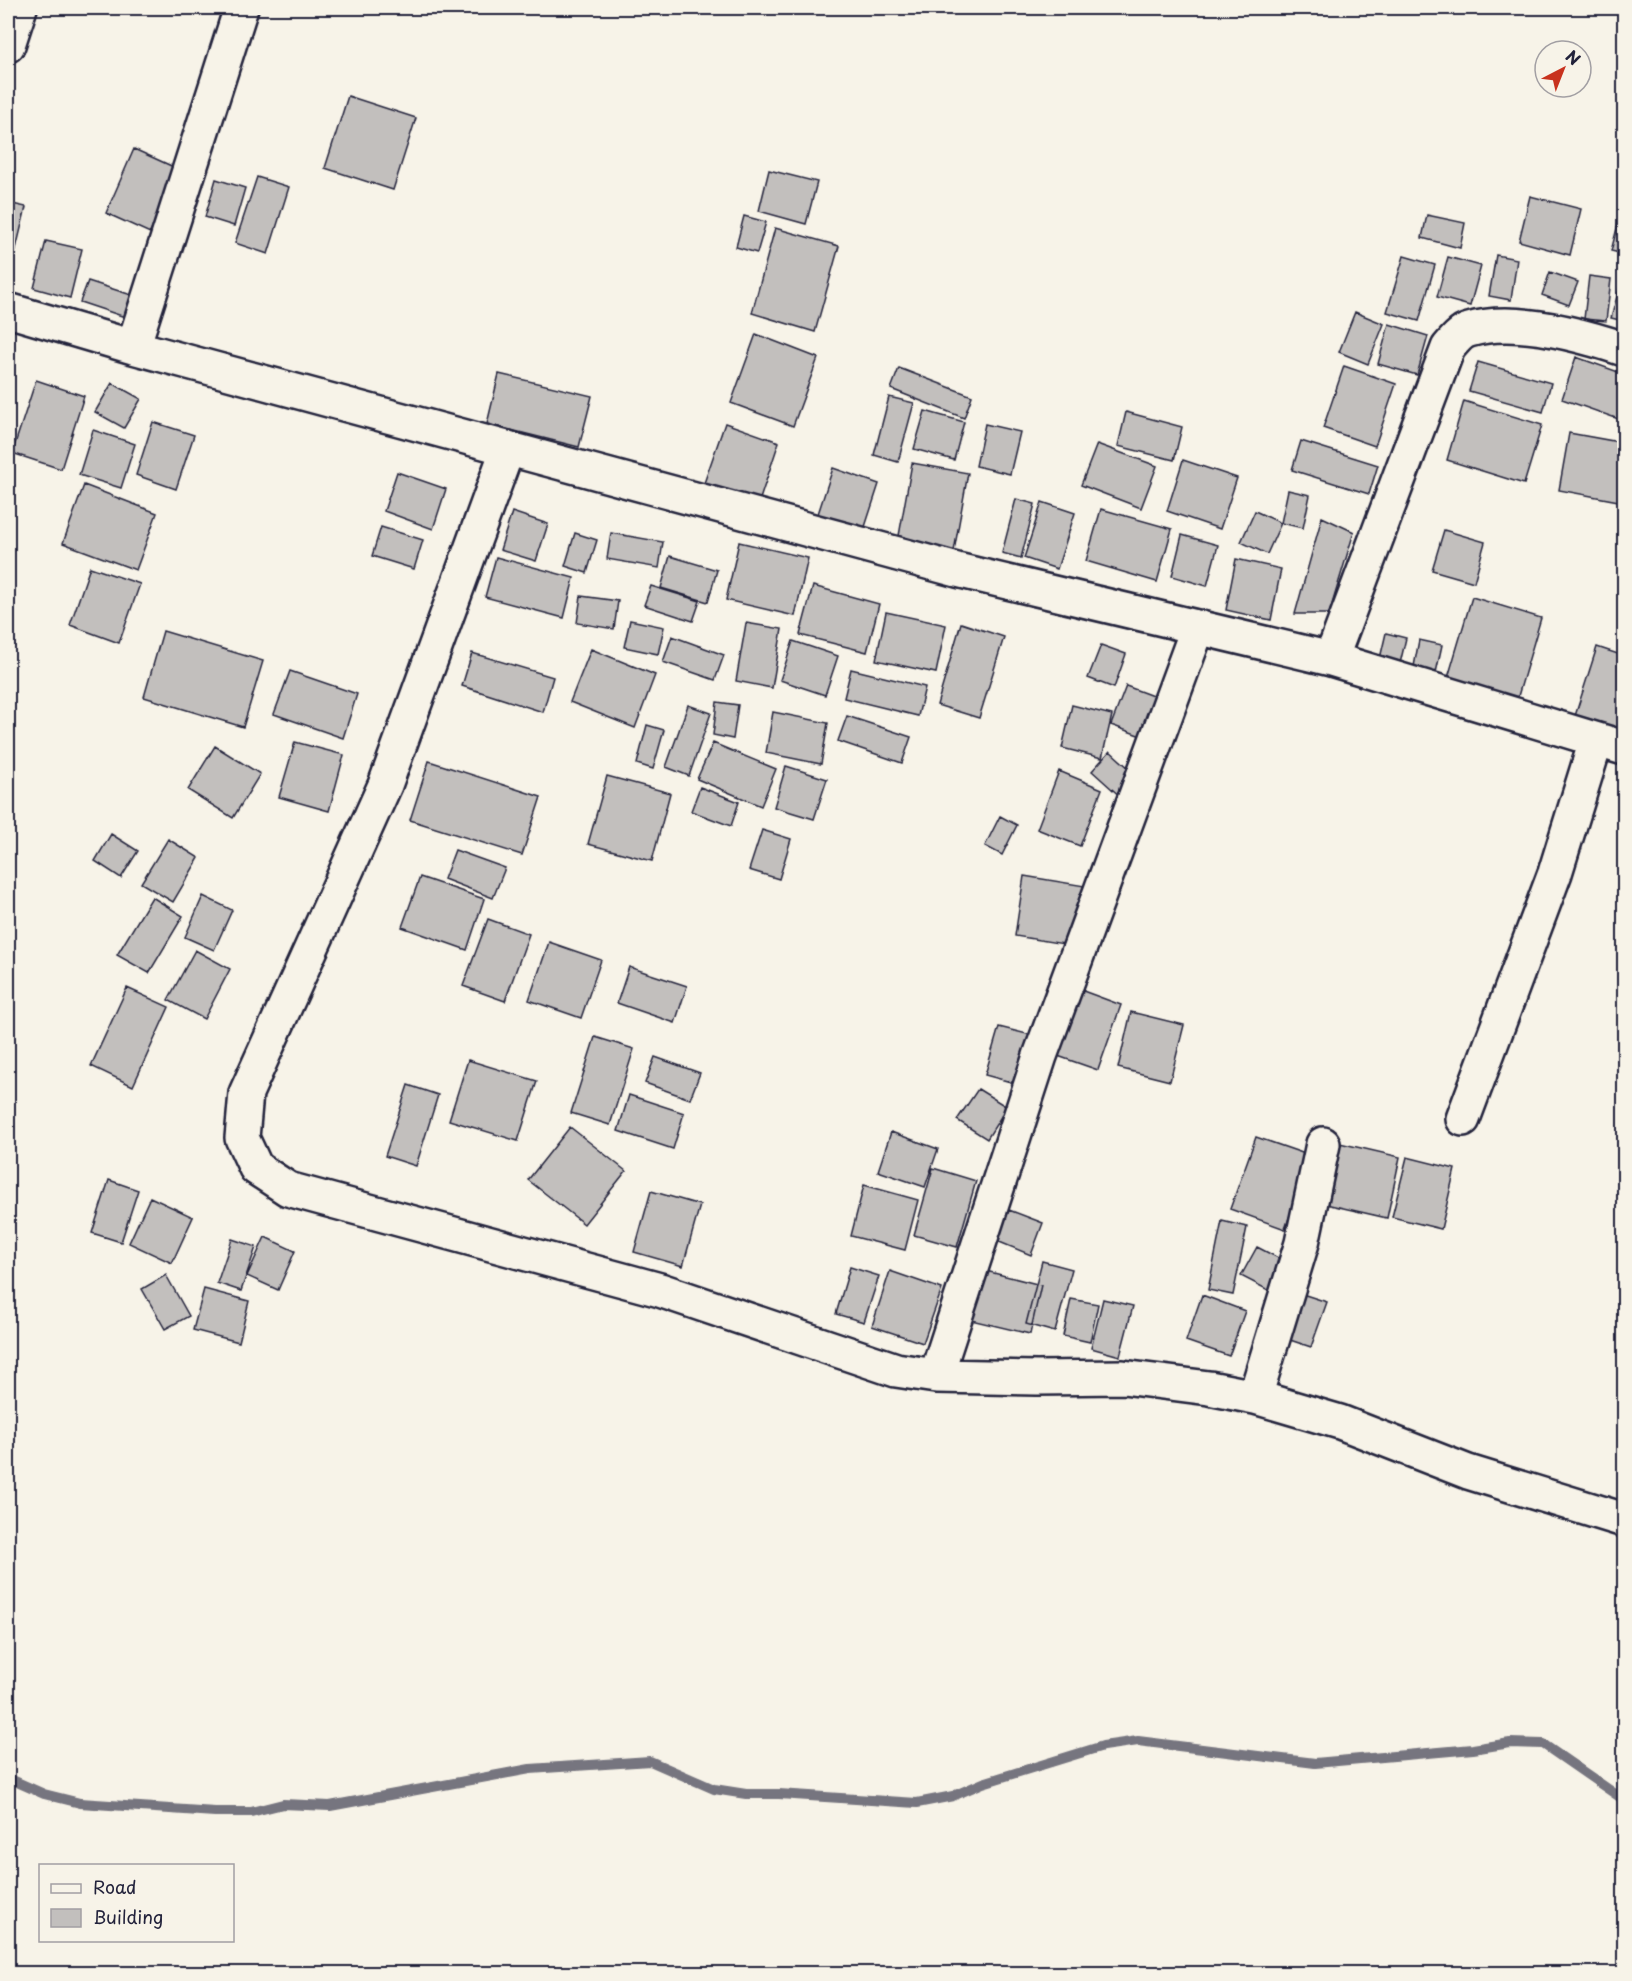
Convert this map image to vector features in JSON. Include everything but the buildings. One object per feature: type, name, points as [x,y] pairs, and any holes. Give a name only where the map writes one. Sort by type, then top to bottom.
[{"type":"street","points":[[8,45],[20,8]]},
{"type":"street","points":[[133,347],[241,8]]},
{"type":"street","points":[[8,310],[133,347],[957,570],[1331,658],[1610,744],[1555,873],[1463,1119]]},
{"type":"street","points":[[1331,658],[1448,348],[1467,330],[1502,326],[1545,328],[1624,349]]},
{"type":"street","points":[[508,448],[385,785],[246,1093],[242,1138],[256,1168],[288,1189],[660,1290],[896,1370],[936,1376],[1123,1377],[1209,1388],[1255,1397],[1340,1422],[1468,1472],[1624,1520]]},
{"type":"street","points":[[936,1376],[1040,1056],[1198,627]]},
{"type":"street","points":[[1255,1397],[1302,1243],[1323,1144]]},
{"type":"waterway","points":[[8,1778],[44,1794],[80,1803],[215,1812],[251,1812],[283,1804],[330,1806],[530,1769],[650,1761],[714,1789],[746,1794],[917,1803],[953,1796],[983,1783],[1103,1746],[1138,1741],[1315,1763],[1473,1749],[1510,1743],[1543,1744],[1624,1800]]}]
